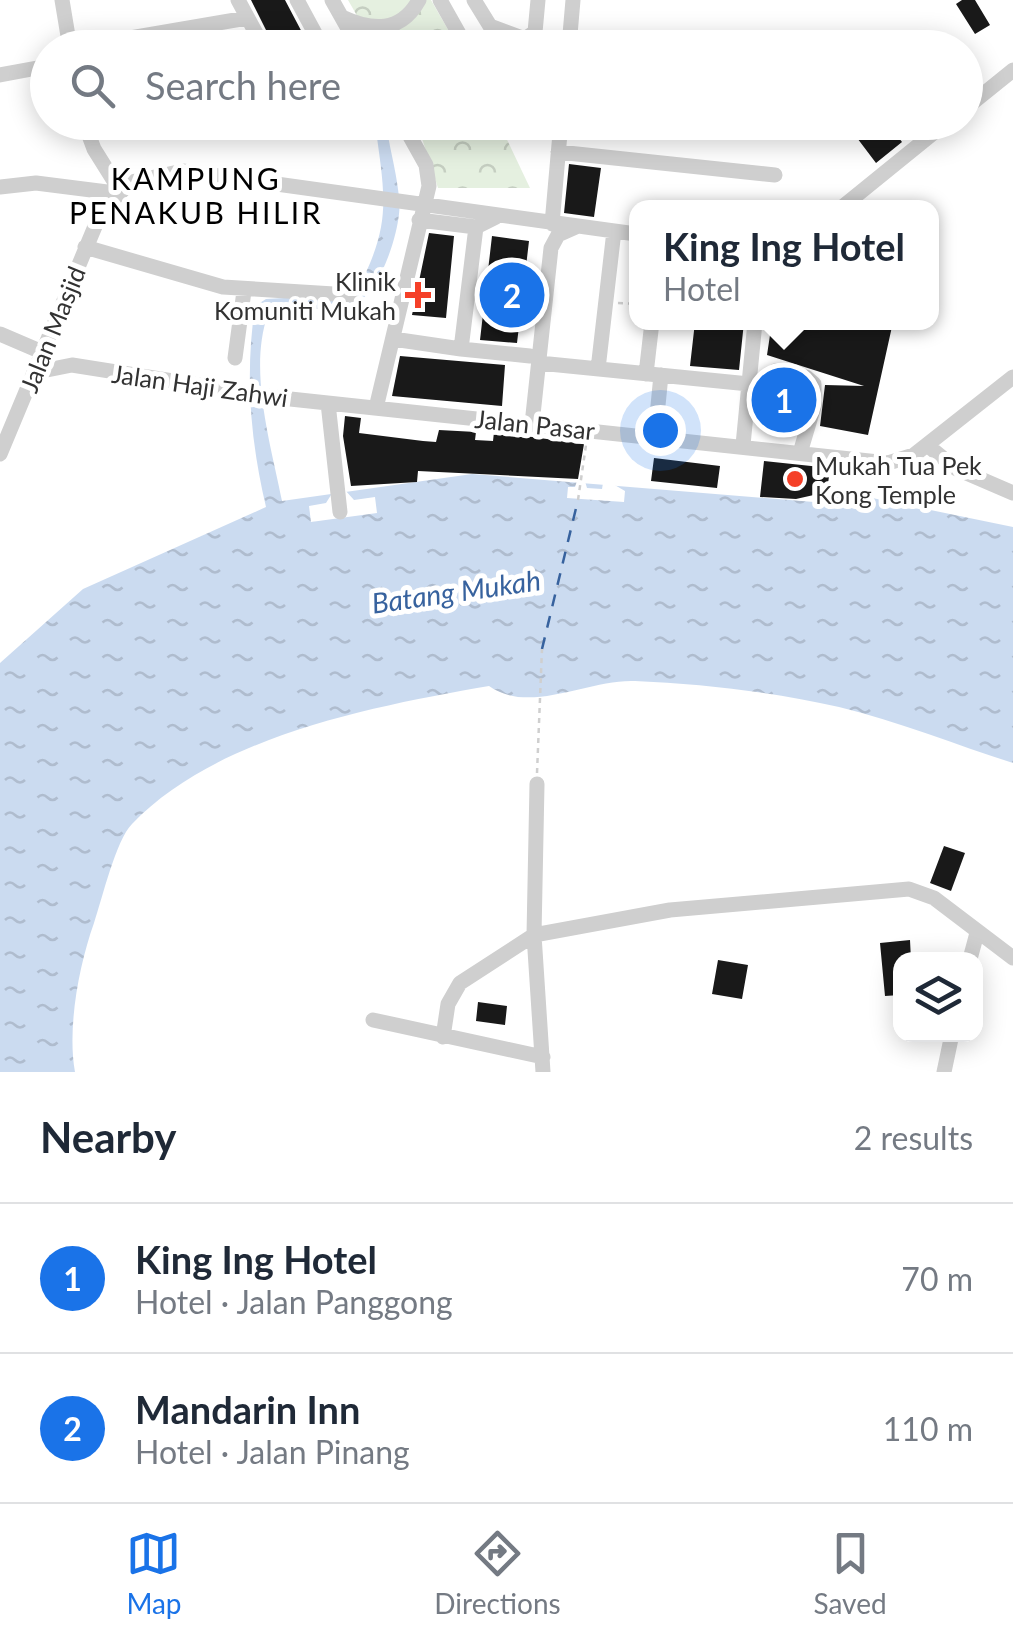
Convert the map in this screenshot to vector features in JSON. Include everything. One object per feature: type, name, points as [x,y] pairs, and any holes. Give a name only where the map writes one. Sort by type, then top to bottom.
[{"type":"street","points":[[62,0],[68,30]]},
{"type":"street","points":[[238,0],[254,30]]},
{"type":"street","points":[[297,0],[313,30]]},
{"type":"street","points":[[332,0],[350,30]]},
{"type":"street","points":[[342,17],[382,28],[403,20],[419,0]]},
{"type":"street","points":[[440,0],[457,30]]},
{"type":"street","points":[[474,0],[490,26],[500,30]]},
{"type":"street","points":[[534,30],[538,0]]},
{"type":"street","points":[[570,30],[573,0]]},
{"type":"street","points":[[177,30],[248,18]]},
{"type":"street","points":[[0,75],[30,69]]},
{"type":"street","points":[[983,94],[1013,70]]},
{"type":"street","points":[[91,140],[117,191]]},
{"type":"street","points":[[376,408],[429,172],[413,140]]},
{"type":"street","points":[[552,224],[559,140]]},
{"type":"street","points":[[851,200],[925,140]]},
{"type":"street","points":[[558,152],[776,175]]},
{"type":"street","points":[[0,188],[36,182],[117,191],[143,177],[183,171],[382,201],[476,227],[496,217]]},
{"type":"street","name":"Jalan Masjid","points":[[0,454],[100,212],[117,191]]},
{"type":"street","points":[[418,211],[629,233]]},
{"type":"street","points":[[526,220],[537,231],[542,249],[528,423]]},
{"type":"street","points":[[462,349],[476,227]]},
{"type":"street","points":[[534,360],[551,248],[558,235],[578,227]]},
{"type":"street","points":[[598,369],[614,232]]},
{"type":"street","points":[[85,247],[244,290],[350,294]]},
{"type":"street","points":[[236,358],[244,290]]},
{"type":"street","points":[[652,330],[655,436]]},
{"type":"street","points":[[743,446],[754,330]]},
{"type":"street","points":[[0,334],[45,345],[72,365]]},
{"type":"street","points":[[393,339],[598,369],[770,384]]},
{"type":"street","points":[[28,389],[42,371],[72,365]]},
{"type":"street","name":"Jalan Haji Zahwi","points":[[72,365],[226,391],[328,403]]},
{"type":"street","points":[[800,452],[816,398],[813,382],[775,371],[768,416],[807,428]]},
{"type":"street","name":"Jalan Pasar","points":[[328,403],[888,463],[927,446],[1013,377]]},
{"type":"street","points":[[328,403],[340,512]]},
{"type":"street","points":[[927,446],[955,468],[1013,493]]},
{"type":"street","points":[[373,1020],[543,1065],[534,935],[536,784]]},
{"type":"street","points":[[443,1037],[448,1004],[460,983],[534,935],[670,910],[894,888],[934,898],[1013,958]]},
{"type":"street","points":[[972,952],[977,933]]},
{"type":"street","points":[[944,1072],[950,1042]]},
{"type":"path","points":[[606,301],[629,303]]},
{"type":"path","points":[[578,500],[589,429]]},
{"type":"path","points":[[536,784],[542,649]]},
{"type":"green space","points":[[348,0],[431,0],[448,30],[365,30]]},
{"type":"green space","points":[[422,140],[507,140],[530,188],[438,188]]},
{"type":"water","name":"Batang Mukah","points":[[377,140],[389,140],[397,182],[397,226],[382,270],[365,296],[343,309],[295,308],[268,314],[262,336],[261,383],[282,501],[472,474],[814,502],[848,493],[1013,527],[1013,763],[839,707],[738,690],[635,681],[541,697],[505,694],[489,686],[299,729],[207,768],[167,794],[132,824],[115,856],[84,958],[74,1017],[75,1072],[0,1072],[0,663],[83,589],[266,507],[251,407],[255,306],[266,299],[355,294],[381,229]]},
{"type":"pier","points":[[578,478],[584,478],[587,488],[602,489],[603,483],[613,484],[625,491],[624,502],[567,498],[568,487],[575,487]]},
{"type":"pier","points":[[345,490],[354,500],[375,497],[377,513],[311,522],[309,506],[326,503],[331,495]]},
{"type":"building","points":[[251,0],[285,0],[301,30],[266,30]]},
{"type":"building","points":[[975,0],[990,25],[972,30],[956,4]]},
{"type":"building","points":[[859,140],[900,140],[902,142],[876,163]]},
{"type":"building","points":[[569,164],[601,168],[594,217],[564,213]]},
{"type":"building","points":[[429,233],[454,236],[446,318],[412,315]]},
{"type":"building","points":[[492,236],[529,241],[517,343],[480,340]]},
{"type":"building","points":[[694,330],[743,330],[739,370],[690,366]]},
{"type":"building","points":[[771,330],[891,330],[868,435],[820,426],[825,385],[864,386],[767,355]]},
{"type":"building","points":[[400,356],[505,365],[502,406],[392,396]]},
{"type":"building","points":[[782,384],[799,387],[795,413],[779,410]]},
{"type":"building","points":[[345,416],[361,418],[359,433],[423,441],[436,442],[439,430],[476,432],[475,440],[493,441],[494,432],[584,444],[578,479],[418,471],[417,482],[351,486],[343,436]]},
{"type":"building","points":[[654,458],[720,466],[717,488],[651,481]]},
{"type":"building","name":"Mukah Tua Pek Kong Temple","points":[[764,461],[830,468],[827,492],[796,499],[760,497]]},
{"type":"building","points":[[944,846],[965,853],[951,891],[930,883]]},
{"type":"building","points":[[910,940],[911,952],[893,952],[893,995],[885,996],[880,943]]},
{"type":"building","points":[[718,960],[748,965],[742,999],[712,994]]},
{"type":"building","points":[[478,1002],[507,1006],[505,1025],[476,1021]]},
{"type":"ferry route","points":[[542,649],[578,500]]},
{"type":"place","name":"Klinik Komuniti Mukah","points":[[418,295]]},
{"type":"place","name":"Mandarin Inn","points":[[512,295]]},
{"type":"place","name":"King Ing Hotel","points":[[784,400]]},
{"type":"place","name":"Mukah Tua Pek Kong Temple","points":[[795,479]]},
{"type":"district","name":"KAMPUNG PENAKUB HILIR","points":[[196,195]]}]
